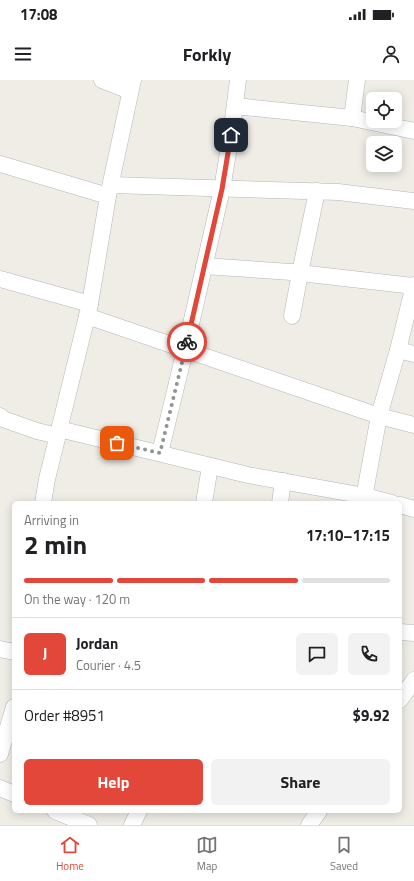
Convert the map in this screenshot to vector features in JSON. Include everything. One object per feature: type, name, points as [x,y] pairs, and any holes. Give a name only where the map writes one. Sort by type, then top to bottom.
[{"type":"street","points":[[43,501],[47,479],[88,310],[110,191],[132,85],[102,80]]},
{"type":"street","points":[[160,453],[222,189],[238,80]]},
{"type":"street","points":[[352,118],[357,80]]},
{"type":"street","points":[[234,106],[352,118],[414,131]]},
{"type":"street","points":[[0,164],[110,191],[222,189],[338,192],[414,201]]},
{"type":"street","points":[[292,316],[317,192]]},
{"type":"street","points":[[204,266],[300,273],[414,286],[398,350],[378,416],[364,499]]},
{"type":"street","points":[[0,279],[88,310],[185,350],[378,416],[414,425]]},
{"type":"street","points":[[398,350],[414,354]]},
{"type":"street","points":[[0,416],[3,419],[37,431],[58,433],[160,453],[248,475],[378,501]]},
{"type":"street","points":[[204,501],[210,466]]},
{"type":"street","points":[[280,501],[283,481]]},
{"type":"street","points":[[402,506],[414,509]]},
{"type":"street","points":[[402,632],[414,633]]},
{"type":"street","points":[[0,649],[12,652]]},
{"type":"street","points":[[402,697],[414,680]]},
{"type":"street","points":[[0,754],[12,714]]},
{"type":"street","points":[[0,788],[12,793]]},
{"type":"street","points":[[60,813],[89,825]]},
{"type":"street","points":[[132,825],[138,813]]},
{"type":"way so far","points":[[117,443],[160,453],[187,342]]},
{"type":"route","points":[[187,342],[222,189],[231,135]]}]
